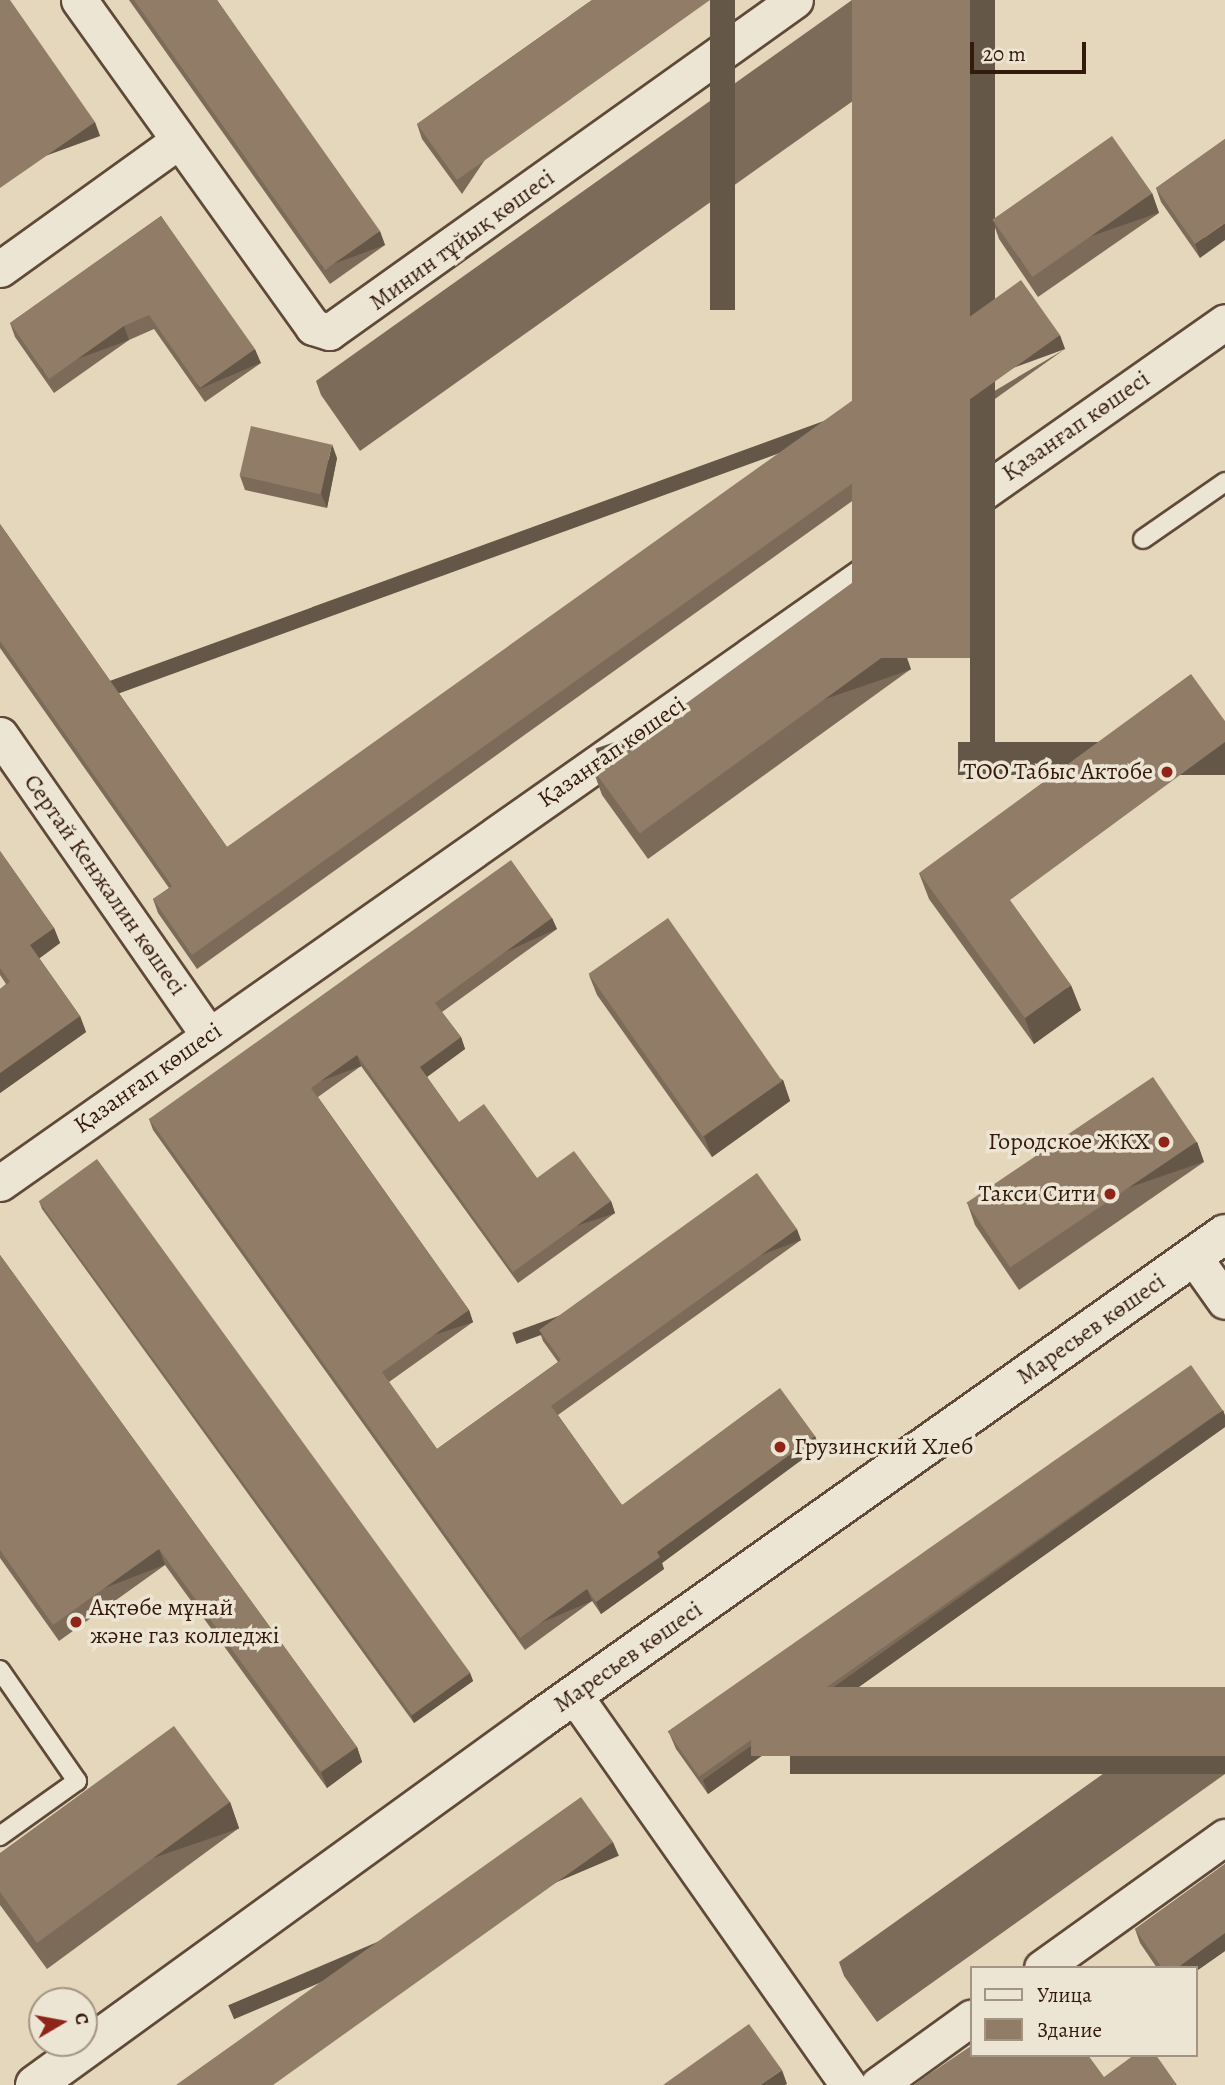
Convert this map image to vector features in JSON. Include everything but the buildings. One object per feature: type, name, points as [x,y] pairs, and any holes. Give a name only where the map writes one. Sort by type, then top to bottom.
[{"type":"main road","name":"Маресьев көшесі","points":[[35,2085],[574,1695],[1225,1234]]},
{"type":"street","name":"Минин тұйық көшесі","points":[[79,0],[177,141],[313,327],[329,332],[795,0]]},
{"type":"street","points":[[0,269],[177,141]]},
{"type":"street","name":"Қазанғап көшесі","points":[[0,1183],[1225,322]]},
{"type":"street","name":"Сертай Кенжалин көшесі","points":[[0,735],[209,1035]]},
{"type":"street","points":[[1193,1256],[1225,1301]]},
{"type":"street","points":[[574,1695],[848,2085]]},
{"type":"street","points":[[1045,1966],[1225,1837]]},
{"type":"street","points":[[878,2085],[970,2019]]},
{"type":"lane","points":[[1143,539],[1225,482]]},
{"type":"lane","points":[[0,1670],[77,1780],[0,1836]]},
{"type":"place","name":"ТОО Табыс Актобе","points":[[1167,772]]},
{"type":"place","name":"Городское ЖКХ","points":[[1164,1142]]},
{"type":"place","name":"Такси Сити","points":[[1110,1194]]},
{"type":"place","name":"Грузинский Хлеб","points":[[780,1447]]},
{"type":"place","name":"Ақтөбе мұнай және газ колледжі","points":[[76,1622]]}]
